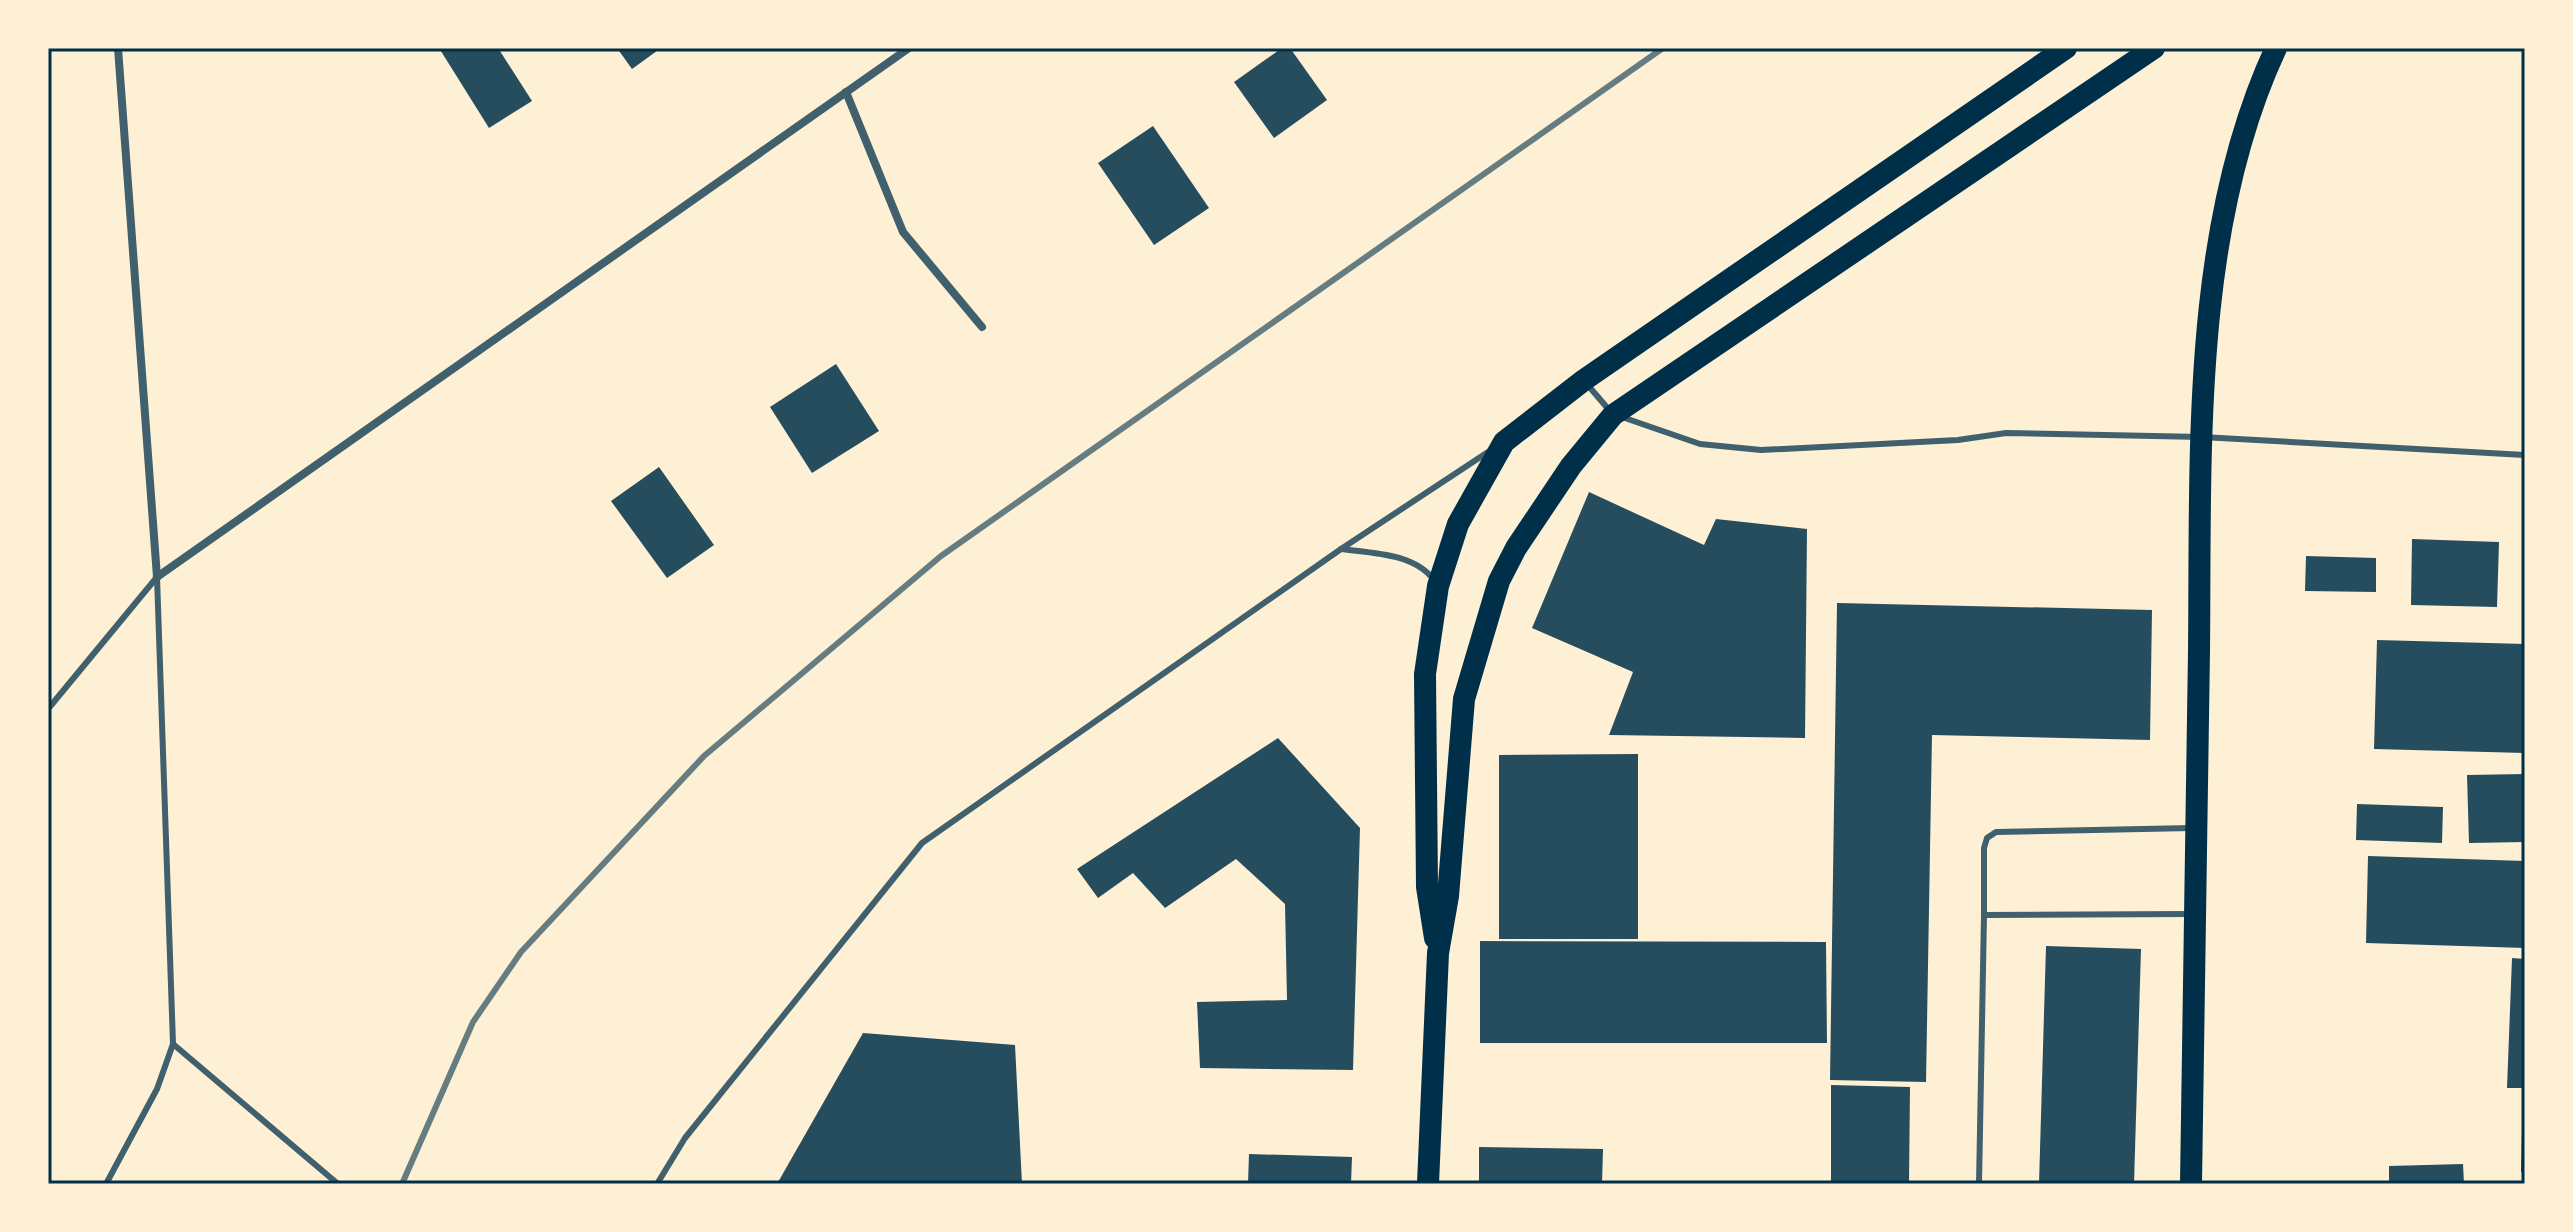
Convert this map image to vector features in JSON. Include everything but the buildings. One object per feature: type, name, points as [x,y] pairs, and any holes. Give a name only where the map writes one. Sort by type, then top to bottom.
[{"type":"highway","points":[[1438,953],[1427,887],[1425,674],[1438,586],[1458,524],[1504,442],[1584,380],[2066,48]]},
{"type":"highway","points":[[1428,1184],[1438,953],[1448,896],[1464,699],[1487,616],[1516,548],[1571,466],[1613,415],[2154,48]]},
{"type":"highway","points":[[2191,1184],[2202,437],[2216,264],[2237,157],[2251,108],[2276,48]]},
{"type":"street","points":[[118,48],[157,577]]},
{"type":"street","points":[[157,577],[909,48]]},
{"type":"street","points":[[846,92],[903,232],[982,327]]},
{"type":"lane","points":[[1584,380],[1613,415],[1700,444],[1761,450],[1958,440],[2006,433],[2202,437],[2525,455]]},
{"type":"lane","points":[[657,1184],[685,1138],[922,843],[1341,549],[1504,442]]},
{"type":"lane","points":[[1341,549],[1403,559],[1429,573],[1438,586]]},
{"type":"lane","points":[[48,709],[157,577]]},
{"type":"lane","points":[[106,1184],[157,1089],[173,1044],[157,577]]},
{"type":"lane","points":[[1979,1184],[1984,848],[1987,838],[1996,832],[2196,828]]},
{"type":"lane","points":[[1984,915],[2195,914]]},
{"type":"lane","points":[[173,1044],[338,1184]]},
{"type":"railway","points":[[402,1184],[473,1022],[521,952],[704,756],[941,556],[1663,48]]}]
